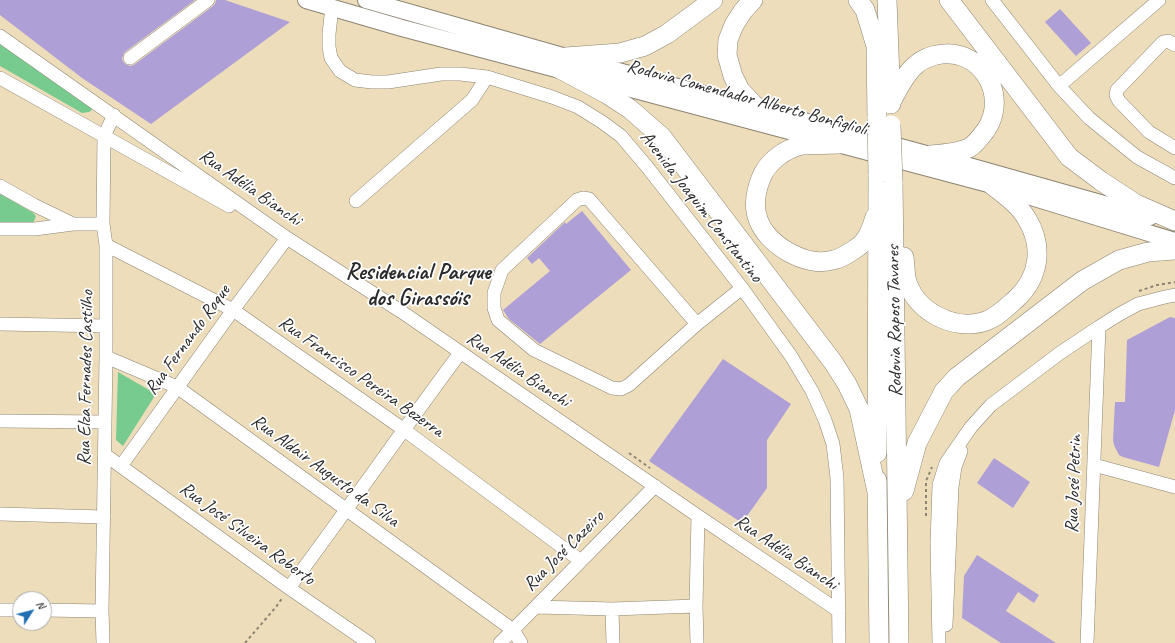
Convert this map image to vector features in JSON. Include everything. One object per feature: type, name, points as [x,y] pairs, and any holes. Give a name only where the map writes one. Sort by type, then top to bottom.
[{"type":"highway","points":[[562,63],[620,53],[644,46],[667,34],[713,0]]},
{"type":"highway","points":[[753,0],[743,11],[734,25],[728,40],[727,55],[732,76],[740,90],[757,108]]},
{"type":"highway","points":[[858,0],[865,10],[876,46]]},
{"type":"highway","name":"Rodovia Raposo Tavares","points":[[876,0],[876,46],[884,122],[898,512],[899,643]]},
{"type":"highway","name":"Rodovia Raposo Tavares","points":[[884,122],[891,102],[887,0]]},
{"type":"highway","points":[[949,0],[1069,157],[1100,182],[1136,204],[1175,221]]},
{"type":"highway","points":[[891,102],[912,69],[917,63],[927,57],[944,53],[960,55],[974,62],[987,75],[992,87],[994,100],[993,115],[988,127],[980,138],[970,147],[954,153],[930,155]]},
{"type":"highway","points":[[562,63],[624,105],[662,137],[833,362],[847,384],[859,409],[877,492]]},
{"type":"highway","points":[[839,144],[796,146],[788,149],[778,156],[768,166],[762,174],[756,190],[756,211],[764,232],[780,248],[797,256],[817,261],[832,261],[858,247],[867,237],[878,211]]},
{"type":"highway","points":[[885,178],[902,225],[906,278],[911,291],[926,309],[937,317],[951,322],[965,324],[987,321],[1003,311],[1026,288],[1037,264],[1036,239],[1027,219],[1020,209],[1008,197],[992,185]]},
{"type":"highway","name":"Rodovia Raposo Tavares","points":[[878,640],[876,407],[878,211],[885,178]]},
{"type":"highway","points":[[898,512],[917,443],[944,391],[957,377],[1082,281],[1119,260],[1148,252],[1175,250]]},
{"type":"main road","name":"Rodovia Comendador Alberto Bonfiglioli","points":[[306,0],[402,28],[757,108],[1175,224]]},
{"type":"main road","name":"Rodovia Comendador Alberto Bonfiglioli","points":[[366,0],[562,63],[839,144],[992,185],[1175,241]]},
{"type":"street","points":[[130,58],[208,0]]},
{"type":"street","points":[[992,0],[1059,86],[1089,118],[1137,157],[1175,178]]},
{"type":"street","points":[[1059,86],[1159,0]]},
{"type":"street","name":"Avenida Joaquim Constantino","points":[[332,7],[329,34],[331,58],[340,71],[355,80],[388,82],[441,74],[460,74],[487,77],[552,97],[578,107],[621,136],[644,162],[742,288],[791,356],[809,385],[825,420],[833,444],[837,478],[839,643]]},
{"type":"street","name":"Rua Adélia Bianchi","points":[[0,36],[287,238],[395,308],[839,611]]},
{"type":"street","points":[[1175,44],[1168,41],[1163,42],[1117,90],[1116,95],[1119,101],[1149,132],[1175,148]]},
{"type":"street","points":[[356,201],[472,100],[487,77]]},
{"type":"street","points":[[0,78],[287,238]]},
{"type":"street","name":"Rua Elza Fernades Castilho","points":[[103,643],[102,611],[106,357],[106,245],[103,224],[104,136],[114,115]]},
{"type":"street","points":[[0,186],[73,224]]},
{"type":"street","points":[[697,324],[590,200],[583,198],[577,200],[502,270],[494,293],[494,308],[498,320],[534,350],[612,388],[621,389],[629,385],[697,324],[742,288]]},
{"type":"street","points":[[0,229],[35,229],[73,224],[103,224]]},
{"type":"street","name":"Rua Fernando Roque","points":[[121,466],[233,310],[287,238]]},
{"type":"street","name":"Rua Francisco Pereira Bezerra","points":[[106,245],[233,310],[403,430],[581,562]]},
{"type":"street","points":[[939,643],[937,543],[938,485],[946,463],[971,427],[991,405],[1060,353],[1118,314],[1138,304],[1165,296],[1175,295]]},
{"type":"street","points":[[0,324],[106,326]]},
{"type":"street","name":"Rua José Petrin","points":[[1087,643],[1099,327]]},
{"type":"street","points":[[289,588],[460,353]]},
{"type":"street","name":"Rua Aldair Augusto da Silva","points":[[106,357],[177,388],[513,630]]},
{"type":"street","points":[[0,421],[105,422]]},
{"type":"street","points":[[948,643],[946,634],[952,487],[955,467],[971,427]]},
{"type":"street","name":"Rua José Silveira Roberto","points":[[104,454],[289,588],[369,643]]},
{"type":"street","points":[[1094,465],[1175,487]]},
{"type":"street","name":"Rua José Cazeiro","points":[[500,643],[655,486]]},
{"type":"street","points":[[0,514],[104,516]]},
{"type":"street","points":[[697,643],[696,606],[698,516]]},
{"type":"street","points":[[536,607],[612,608],[696,606]]},
{"type":"street","points":[[612,608],[612,643]]},
{"type":"street","points":[[0,610],[12,610]]},
{"type":"street","points":[[52,610],[102,611]]},
{"type":"street","points":[[513,630],[521,643]]},
{"type":"path","points":[[1135,292],[1157,285],[1175,282]]},
{"type":"path","points":[[926,520],[926,481],[932,466]]},
{"type":"path","points":[[245,643],[276,607],[289,588]]},
{"type":"green space","points":[[0,43],[90,105],[92,110],[82,113],[0,66]]},
{"type":"green space","points":[[0,194],[32,212],[36,216],[33,224],[0,223]]},
{"type":"green space","points":[[118,372],[156,394],[123,446],[116,440]]},
{"type":"building","points":[[0,0],[195,0],[125,52],[122,59],[124,63],[131,66],[213,6],[216,0],[225,0],[290,22],[151,124],[82,78],[0,15]]},
{"type":"building","points":[[1060,9],[1091,43],[1076,56],[1045,22]]},
{"type":"building","points":[[582,211],[631,270],[540,344],[509,319],[503,310],[550,271],[539,258],[532,264],[527,258],[565,222],[566,224]]},
{"type":"building","points":[[1170,317],[1175,318],[1175,410],[1159,467],[1119,455],[1113,440],[1115,402],[1125,402],[1127,340]]},
{"type":"building","points":[[723,359],[791,404],[767,440],[767,488],[742,523],[649,461]]},
{"type":"building","points":[[994,458],[1030,482],[1013,508],[977,483]]},
{"type":"building","points":[[977,555],[1039,595],[1034,603],[1018,592],[1006,611],[1056,643],[1001,643],[962,618],[964,576]]},
{"type":"district","name":"Residencial Parque dos Girassóis","points":[[418,286]]}]
